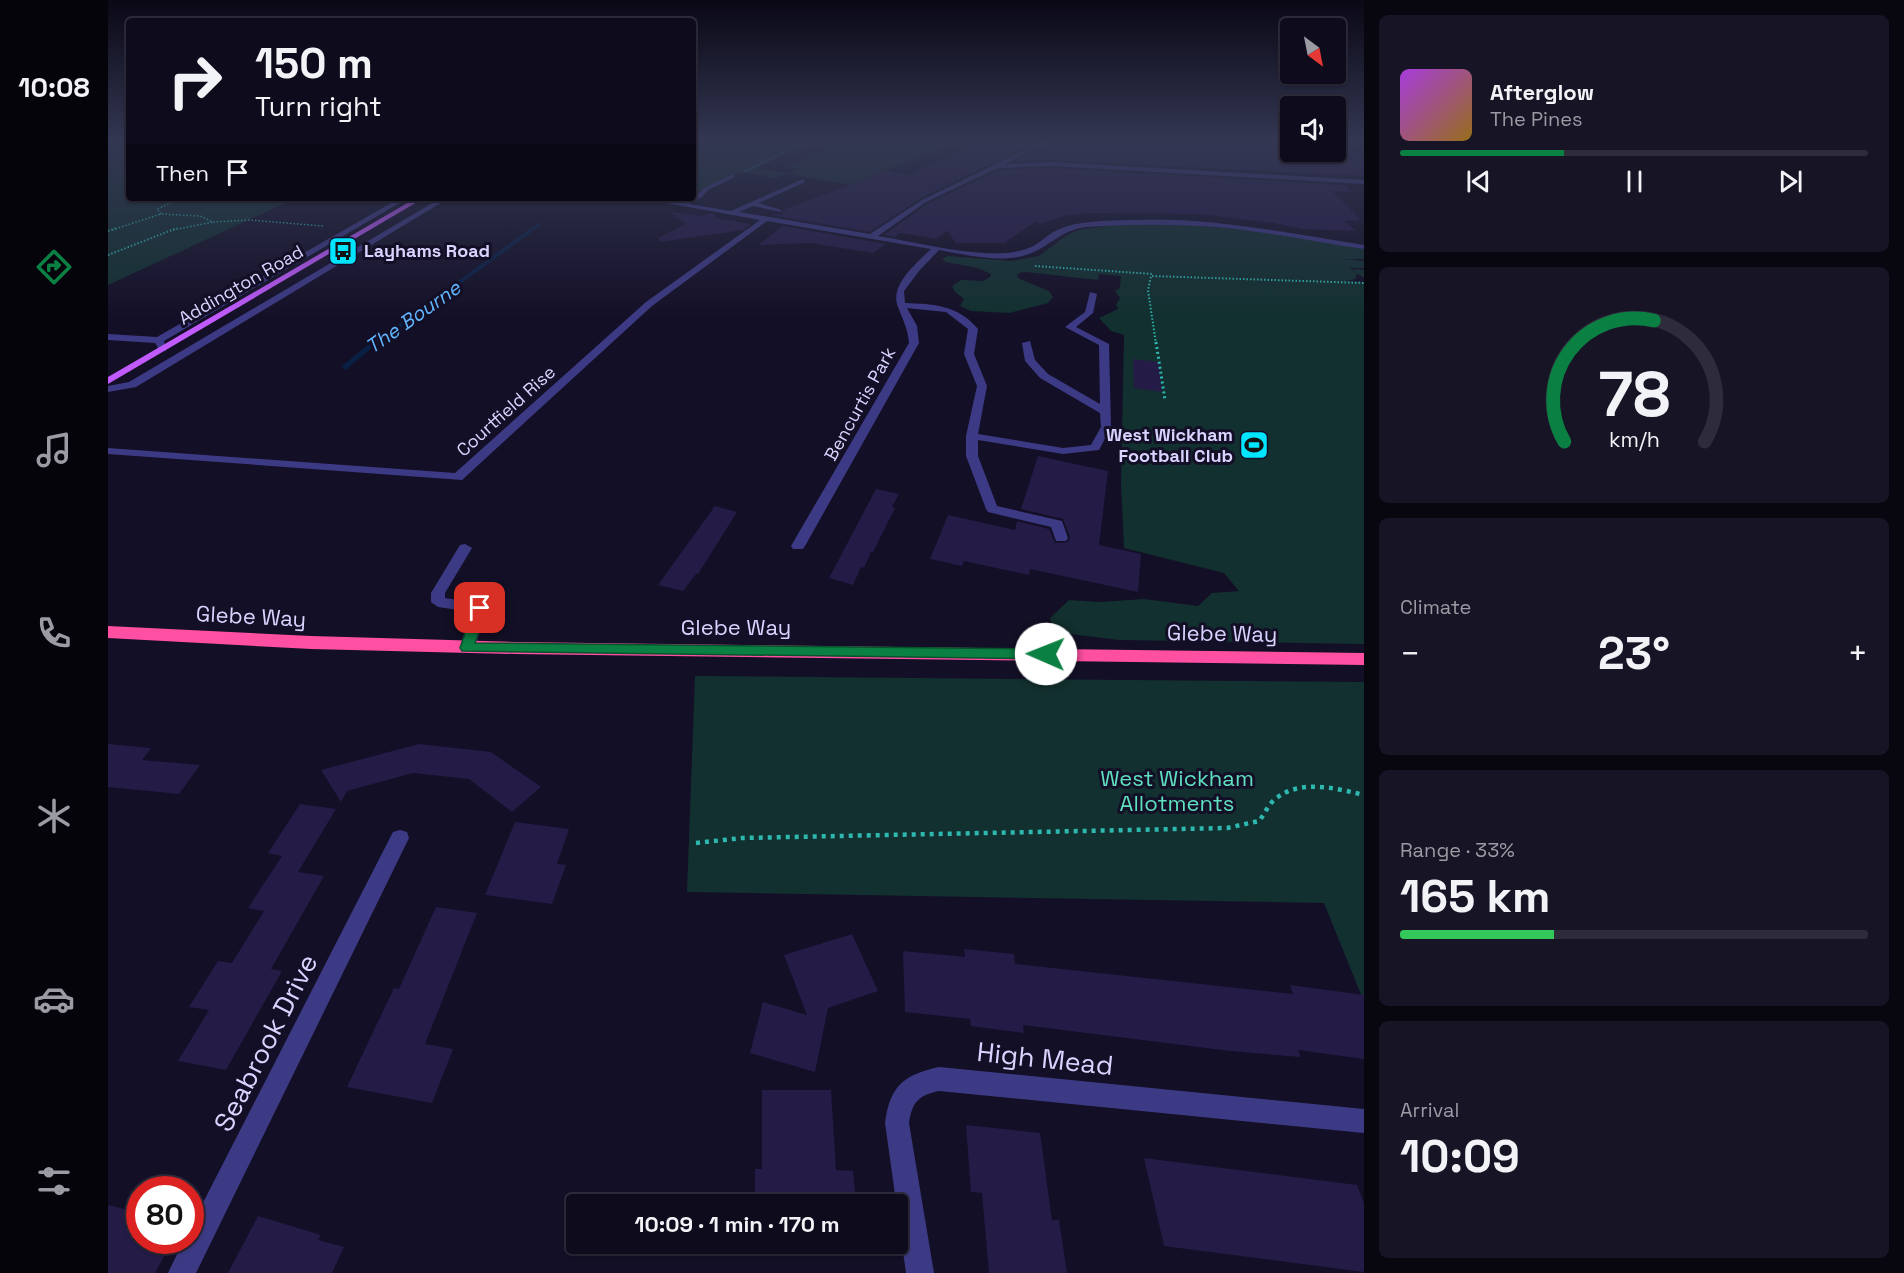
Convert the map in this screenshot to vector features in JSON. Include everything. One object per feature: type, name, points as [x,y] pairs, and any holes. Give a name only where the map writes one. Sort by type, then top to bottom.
[{"type":"highway","name":"Glebe Way","points":[[108,632],[248,641],[466,648],[1364,659]]},
{"type":"main road","name":"Addington Road","points":[[108,381],[161,345],[416,201]]},
{"type":"street","points":[[732,213],[757,200]]},
{"type":"street","points":[[871,237],[926,200]]},
{"type":"street","points":[[108,337],[161,345],[351,228],[400,201]]},
{"type":"street","points":[[108,389],[132,385],[441,201]]},
{"type":"street","points":[[659,201],[979,255],[1014,254],[1037,248],[1055,234],[1068,228],[1139,222],[1216,225],[1364,247]]},
{"type":"street","points":[[681,205],[689,201]]},
{"type":"street","points":[[751,203],[779,211]]},
{"type":"street","name":"Courtfield Rise","points":[[108,451],[458,477],[649,304],[766,219]]},
{"type":"street","points":[[936,249],[916,269],[900,291],[901,305],[942,308],[961,315],[973,329],[969,354],[982,386],[972,436],[972,456],[992,509],[1057,524],[1061,538]]},
{"type":"street","points":[[972,436],[1063,450],[1095,448],[1106,427],[1104,344],[1070,327],[1089,313],[1093,294]]},
{"type":"street","name":"Bencurtis Park","points":[[798,546],[914,343],[912,326],[901,305]]},
{"type":"street","points":[[1027,343],[1030,361],[1044,376],[1104,411]]},
{"type":"street","points":[[465,548],[438,592],[438,602],[480,608],[466,648]]},
{"type":"street","name":"Seabrook Drive","points":[[182,1273],[400,838]]},
{"type":"street","name":"High Mead","points":[[920,1273],[897,1124],[899,1108],[906,1091],[921,1083],[939,1079],[1364,1121]]},
{"type":"path","points":[[161,214],[157,209],[174,201]]},
{"type":"path","points":[[108,231],[161,214],[200,216],[213,222]]},
{"type":"path","points":[[108,255],[177,228],[213,222],[250,220],[351,228]]},
{"type":"path","points":[[1034,266],[1154,274],[1364,283]]},
{"type":"path","points":[[1154,274],[1151,276],[1148,290],[1165,399]]},
{"type":"path","points":[[696,843],[742,838],[1227,828],[1259,821],[1271,802],[1296,789],[1330,787],[1364,796]]},
{"type":"green space","points":[[108,200],[290,201],[108,285]]},
{"type":"green space","points":[[1176,224],[1248,230],[1364,249],[1364,259],[1344,259],[1364,261],[1364,268],[1350,268],[1356,273],[1353,269],[1364,270],[1364,278],[1357,273],[1355,279],[1346,281],[1364,282],[1364,644],[1119,640],[1054,632],[1050,618],[1069,600],[1099,602],[1144,599],[1198,606],[1212,593],[1239,591],[1224,573],[1124,548],[1121,484],[1124,335],[1111,331],[1099,318],[1118,309],[1116,305],[1120,298],[1115,291],[1120,288],[1121,276],[1099,274],[1098,280],[1019,273],[1017,276],[1020,279],[1049,291],[1053,297],[1048,303],[1009,313],[971,311],[960,306],[964,299],[955,292],[952,286],[961,280],[984,281],[991,274],[978,268],[946,262],[942,259],[947,256],[1012,261],[1039,256],[1067,235],[1079,230],[1113,225]]},
{"type":"green space","name":"West Wickham Allotments","points":[[695,676],[1364,682],[1364,1002],[1324,903],[687,892]]},
{"type":"building","points":[[809,200],[917,200],[870,232],[770,215],[782,214],[783,210]]},
{"type":"building","points":[[935,200],[1341,200],[1361,220],[1344,221],[1357,231],[1302,229],[1200,214],[1086,213],[1064,216],[1040,224],[1035,222],[1004,243],[956,243],[947,231],[937,239],[900,233],[895,237],[884,235]]},
{"type":"building","points":[[670,212],[702,216],[709,213],[714,214],[716,218],[751,224],[743,230],[660,242],[658,238],[686,224]]},
{"type":"building","points":[[783,226],[886,244],[873,253],[810,243],[758,245]]},
{"type":"building","points":[[1133,359],[1159,362],[1162,392],[1134,388]]},
{"type":"building","points":[[1038,456],[1108,471],[1099,545],[1141,554],[1138,592],[1030,569],[1029,575],[964,561],[962,566],[930,559],[948,515],[1015,530],[1017,521],[1049,529],[1055,543],[1068,542],[1070,537],[1063,519],[1021,509]]},
{"type":"building","points":[[876,489],[899,494],[892,507],[895,508],[873,552],[864,568],[861,567],[853,585],[829,578]]},
{"type":"building","points":[[715,506],[737,512],[698,574],[683,591],[658,585]]},
{"type":"building","points":[[108,744],[151,748],[142,760],[200,765],[179,794],[108,787]]},
{"type":"building","points":[[419,744],[491,752],[541,787],[512,812],[469,779],[413,773],[347,791],[341,802],[321,770]]},
{"type":"building","points":[[300,804],[336,809],[298,872],[324,876],[271,969],[282,971],[226,1070],[178,1061],[209,1010],[189,1007],[218,961],[232,963],[264,911],[248,908],[282,856],[268,853]]},
{"type":"building","points":[[515,822],[569,829],[557,864],[566,865],[552,904],[485,895]]},
{"type":"building","points":[[436,907],[477,913],[425,1044],[453,1049],[432,1103],[347,1087],[394,988],[399,989]]},
{"type":"building","points":[[852,934],[878,991],[828,1008],[815,1072],[750,1053],[763,1002],[807,1015],[784,955]]},
{"type":"building","points":[[964,949],[1014,954],[1015,964],[1293,994],[1290,985],[1364,995],[1364,1059],[1298,1050],[1301,1057],[1230,1051],[1023,1025],[1024,1033],[971,1026],[970,1019],[905,1012],[903,951],[965,957]]},
{"type":"building","points":[[762,1090],[831,1090],[836,1170],[853,1171],[855,1194],[755,1194],[755,1169],[762,1169]]},
{"type":"building","points":[[966,1125],[1040,1133],[1052,1220],[1059,1220],[1067,1273],[989,1273],[982,1193],[971,1192]]},
{"type":"building","points":[[1144,1158],[1357,1185],[1364,1203],[1364,1272],[1164,1246]]},
{"type":"building","points":[[108,1205],[126,1210],[126,1254],[165,1254],[155,1273],[108,1273]]},
{"type":"building","points":[[258,1216],[321,1235],[318,1240],[344,1247],[332,1273],[228,1273]]},
{"type":"waterway","name":"The Bourne","points":[[532,230],[540,224]]},
{"type":"waterway","name":"The Bourne","points":[[373,344],[432,305],[534,228]]},
{"type":"waterway","name":"The Bourne","points":[[345,367],[375,342]]},
{"type":"place","name":"Layhams Road","points":[[343,251]]},
{"type":"place","name":"West Wickham Football Club","points":[[1254,445]]},
{"type":"route","points":[[480,608],[466,648],[1046,654]]}]
